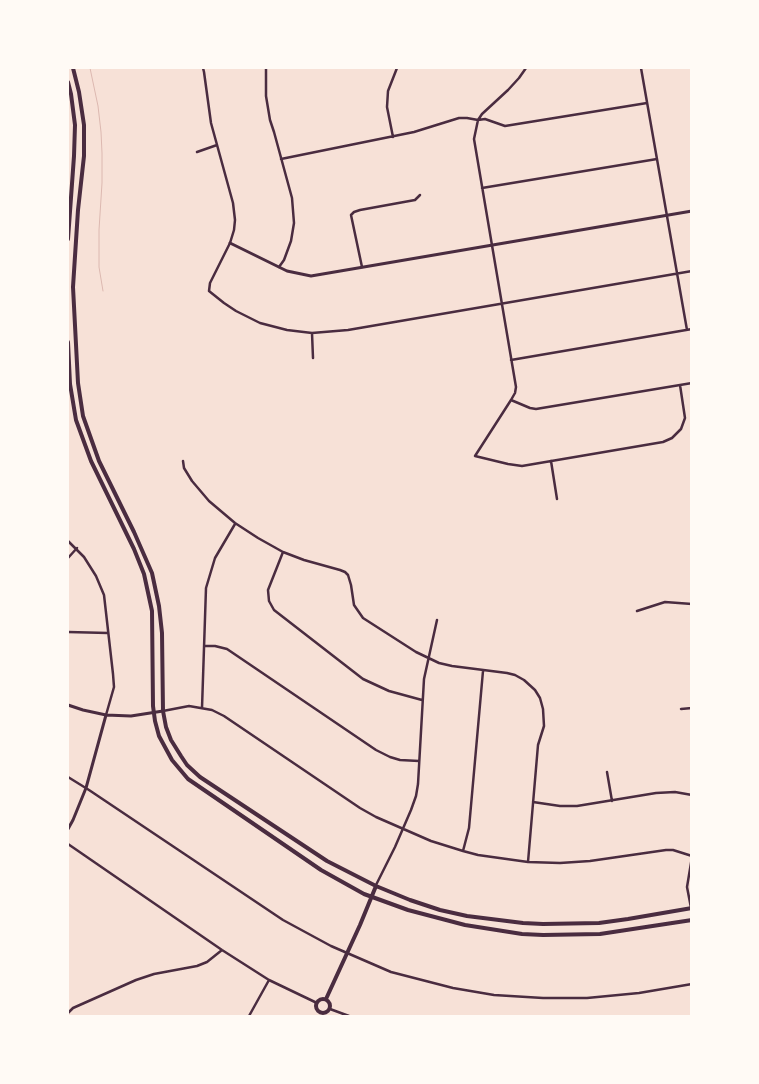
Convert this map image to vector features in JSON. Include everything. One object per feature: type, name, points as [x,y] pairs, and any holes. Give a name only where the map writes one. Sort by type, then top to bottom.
[{"type":"main road","points":[[73,68],[84,125],[84,156],[73,287],[78,383],[83,416],[99,461],[152,573],[162,633],[163,711],[171,740],[187,765],[200,776],[327,861],[376,886],[440,910],[467,916],[543,924],[599,923],[691,910]]},
{"type":"main road","points":[[68,82],[75,125],[68,239]]},
{"type":"main road","points":[[68,342],[70,384],[76,420],[91,461],[126,532],[144,574],[152,611],[154,712],[159,736],[172,760],[188,779],[321,870],[364,894],[408,910],[466,926],[543,936],[600,934],[692,920]]},
{"type":"main road","points":[[326,999],[376,886]]},
{"type":"main road","points":[[326,999],[330,1004],[330,1009],[320,1015],[317,1010],[317,1003],[320,1000],[326,999]]},
{"type":"street","points":[[203,68],[211,123],[233,203],[235,220],[230,243],[210,283],[209,291],[224,304],[260,323],[286,330],[312,333],[354,329],[692,271]]},
{"type":"street","points":[[266,68],[266,96],[270,120],[292,198],[294,223],[291,241],[279,268]]},
{"type":"street","points":[[393,137],[388,107],[388,91],[397,68]]},
{"type":"street","points":[[526,68],[514,84],[478,120],[474,139],[516,387],[511,400],[475,456],[522,466],[663,442],[672,438],[681,429],[685,418],[680,385]]},
{"type":"street","points":[[641,68],[687,330]]},
{"type":"street","points":[[281,159],[393,137],[459,118],[485,119],[505,126],[647,103]]},
{"type":"street","points":[[197,152],[217,145]]},
{"type":"street","points":[[482,188],[657,159]]},
{"type":"street","points":[[362,267],[351,216],[354,212],[415,200],[420,195]]},
{"type":"street","points":[[230,243],[279,268],[311,276],[692,211]]},
{"type":"street","points":[[511,360],[692,329]]},
{"type":"street","points":[[312,333],[313,358]]},
{"type":"street","points":[[511,400],[536,409],[692,383]]},
{"type":"street","points":[[183,461],[184,468],[192,482],[209,501],[235,523],[283,552],[345,572],[351,585],[354,605],[363,618],[416,652],[439,663],[515,675],[535,690],[540,698],[543,709],[544,726],[538,745],[528,862]]},
{"type":"street","points":[[551,461],[557,499]]},
{"type":"street","points":[[202,708],[206,588],[214,558],[235,523]]},
{"type":"street","points":[[68,540],[84,557],[96,576],[104,595],[114,674],[114,687],[86,788],[74,820],[68,829]]},
{"type":"street","points":[[68,558],[77,548]]},
{"type":"street","points":[[283,552],[268,590],[269,601],[274,610],[363,679],[388,691],[423,700]]},
{"type":"street","points":[[638,611],[665,602],[692,604]]},
{"type":"street","points":[[376,886],[403,830],[416,796],[424,679],[438,620]]},
{"type":"street","points":[[68,632],[109,633]]},
{"type":"street","points":[[204,646],[227,649],[376,750],[400,760],[419,761]]},
{"type":"street","points":[[463,852],[469,828],[483,670]]},
{"type":"street","points":[[68,705],[106,715],[131,716],[189,706],[212,710],[224,716],[360,808],[431,842],[463,852],[528,862],[560,863],[590,862],[674,850],[692,856],[688,887],[691,910]]},
{"type":"street","points":[[680,709],[692,708]]},
{"type":"street","points":[[607,772],[612,800]]},
{"type":"street","points":[[68,777],[283,920],[346,954],[390,972],[453,988],[494,995],[543,998],[587,998],[639,993],[692,984]]},
{"type":"street","points":[[533,802],[560,806],[577,806],[656,793],[674,792],[692,795]]},
{"type":"street","points":[[68,844],[222,950],[269,980],[317,1003]]},
{"type":"street","points":[[68,1013],[73,1008],[136,980],[208,962],[222,950]]},
{"type":"street","points":[[249,1016],[269,980]]},
{"type":"street","points":[[330,1009],[349,1016]]},
{"type":"waterway","points":[[90,68],[101,132],[102,183],[99,267],[103,291]]}]
